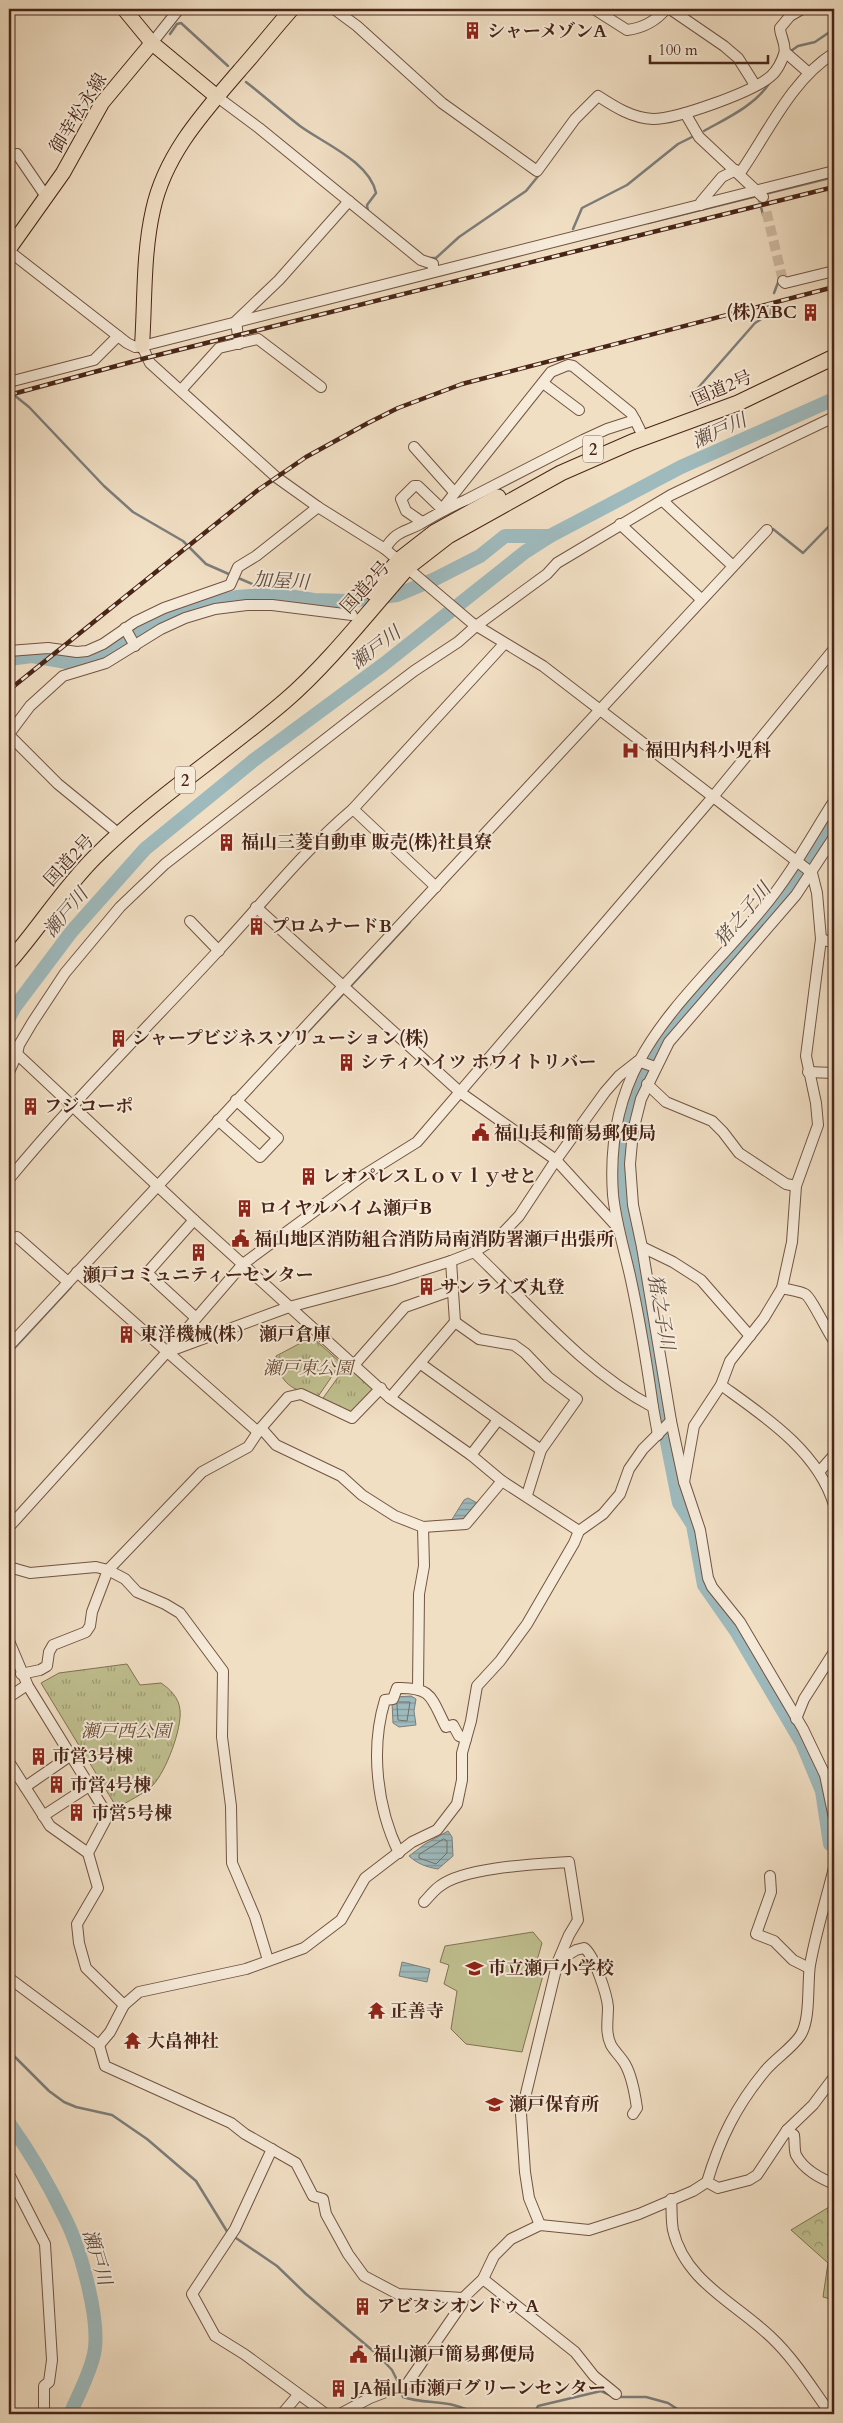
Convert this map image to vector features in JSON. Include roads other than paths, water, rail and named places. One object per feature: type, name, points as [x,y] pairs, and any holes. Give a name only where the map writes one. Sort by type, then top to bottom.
[{"type":"highway","name":"国道2号","points":[[9,949],[59,885],[88,852],[280,694],[312,664],[403,563],[435,532],[469,505],[588,451],[638,425],[726,400],[834,348]]},
{"type":"highway","name":"国道2号","points":[[403,563],[561,473],[632,442],[738,403],[834,357]]},
{"type":"highway","name":"国道2号","points":[[9,962],[54,903],[94,858],[124,830],[286,700],[360,610]]},
{"type":"main road","points":[[124,9],[152,43],[216,96]]},
{"type":"main road","points":[[142,346],[152,210],[162,178],[174,154],[216,96],[292,9]]},
{"type":"main road","name":"御幸松永線","points":[[9,250],[64,173],[102,103],[152,43]]},
{"type":"street","points":[[152,43],[178,9]]},
{"type":"street","points":[[334,9],[357,26],[442,103],[537,171],[575,119],[598,96],[626,113],[639,117],[654,119],[685,113],[733,96],[769,78],[788,54]]},
{"type":"street","points":[[594,9],[627,30],[636,29],[659,18],[668,9],[724,46],[738,58],[755,85]]},
{"type":"street","points":[[802,9],[790,16],[780,28],[788,54],[809,73]]},
{"type":"street","points":[[702,205],[701,202],[722,177],[738,172],[809,73],[819,62],[834,53]]},
{"type":"street","points":[[216,96],[260,128],[421,260],[432,264],[432,272]]},
{"type":"street","points":[[685,113],[699,137],[760,194]]},
{"type":"street","points":[[17,154],[47,198]]},
{"type":"street","points":[[9,250],[118,336],[135,347],[236,325],[432,272],[702,205],[760,194],[834,171]]},
{"type":"street","points":[[236,325],[349,201]]},
{"type":"street","points":[[783,281],[786,283],[834,271]]},
{"type":"street","points":[[236,325],[239,344]]},
{"type":"street","points":[[11,379],[94,360],[118,336]]},
{"type":"street","points":[[182,390],[219,348],[258,339],[321,387]]},
{"type":"street","points":[[142,346],[150,363],[276,477],[318,507],[385,549],[474,624],[543,666],[601,713],[810,872],[817,893],[821,939],[806,1043],[808,1072],[816,1103],[818,1125],[796,1186],[792,1242],[782,1288],[750,1336],[730,1361],[721,1385],[694,1426],[684,1482]]},
{"type":"street","points":[[385,549],[392,538],[442,509],[551,372],[568,365],[572,366],[631,413],[638,425]]},
{"type":"street","points":[[543,383],[579,410]]},
{"type":"street","points":[[9,1072],[19,1045],[32,1023],[65,973],[104,924],[141,886],[228,813],[414,671],[458,642],[474,624],[547,574],[556,564],[620,524],[663,501],[834,416]]},
{"type":"street","points":[[414,447],[454,492]]},
{"type":"street","points":[[422,522],[406,512],[401,499],[414,486],[418,486],[442,509]]},
{"type":"street","points":[[663,501],[732,566]]},
{"type":"street","points":[[442,509],[469,505]]},
{"type":"street","points":[[9,651],[48,648],[77,652],[87,650],[103,644],[164,608],[230,585],[238,568],[318,507]]},
{"type":"street","points":[[620,524],[701,599]]},
{"type":"street","points":[[9,1346],[68,1282],[80,1274],[158,1185],[221,1122],[346,989],[436,887],[601,713],[701,599],[767,530]]},
{"type":"street","points":[[113,830],[58,784],[9,735],[30,706],[63,676],[106,663],[161,629],[215,609],[272,605],[360,610]]},
{"type":"street","points":[[126,630],[134,645]]},
{"type":"street","points":[[9,1180],[73,1105],[218,951],[326,832],[353,809],[504,644]]},
{"type":"street","points":[[9,1527],[168,1352],[243,1264],[364,1176],[417,1142],[461,1093],[712,798],[834,649]]},
{"type":"street","points":[[659,1434],[632,1282],[613,1195],[615,1133],[618,1115],[640,1061],[670,1014],[763,908],[834,802]]},
{"type":"street","points":[[353,809],[436,887]]},
{"type":"street","points":[[834,837],[763,934],[678,1030],[653,1066],[637,1114],[631,1148],[630,1184],[634,1226],[642,1247],[670,1423],[684,1482],[700,1530],[710,1583],[740,1622],[803,1729],[825,1775],[830,1790],[834,1818]]},
{"type":"street","points":[[256,907],[461,1093],[556,1160],[620,1228]]},
{"type":"street","points":[[190,921],[218,951]]},
{"type":"street","points":[[821,939],[834,943]]},
{"type":"street","points":[[17,1054],[194,1220],[390,1398],[471,1454],[502,1481],[527,1495],[579,1531]]},
{"type":"street","points":[[640,1061],[653,1066]]},
{"type":"street","points":[[168,1352],[289,1307],[391,1280],[451,1261],[474,1252],[500,1236],[519,1216],[556,1160],[605,1092],[619,1076],[640,1061]]},
{"type":"street","points":[[808,1072],[834,1073]]},
{"type":"street","points":[[647,1084],[666,1102],[712,1121],[739,1153],[786,1184],[796,1186]]},
{"type":"street","points":[[221,1122],[260,1157],[278,1138],[239,1103]]},
{"type":"street","points":[[194,1220],[147,1273],[196,1318]]},
{"type":"street","points":[[620,1228],[634,1226]]},
{"type":"street","points":[[17,1237],[68,1282]]},
{"type":"street","points":[[642,1247],[673,1262],[701,1280],[750,1336]]},
{"type":"street","points":[[474,1252],[568,1343],[623,1388],[653,1407]]},
{"type":"street","points":[[390,1398],[422,1364],[455,1322],[451,1261]]},
{"type":"street","points":[[80,1274],[276,1445],[341,1476],[362,1495],[395,1516],[423,1527],[466,1524],[502,1481]]},
{"type":"street","points":[[782,1288],[806,1294],[812,1300],[823,1325],[834,1341]]},
{"type":"street","points":[[354,1365],[405,1307],[454,1290]]},
{"type":"street","points":[[455,1322],[479,1339],[514,1345],[525,1353],[548,1377],[577,1399],[541,1450],[527,1495]]},
{"type":"street","points":[[422,1364],[541,1450]]},
{"type":"street","points":[[721,1385],[787,1436],[819,1472],[834,1505]]},
{"type":"street","points":[[22,1674],[40,1670],[47,1666],[49,1652],[53,1645],[86,1632],[90,1626],[92,1612],[108,1570],[202,1472],[248,1447],[288,1397],[301,1394],[352,1418],[381,1388]]},
{"type":"street","points":[[471,1454],[498,1420]]},
{"type":"street","points":[[99,2045],[110,2032],[124,2006],[139,1992],[246,1969],[304,1948],[341,1920],[365,1878],[412,1842],[437,1830],[456,1804],[462,1780],[462,1754],[477,1686],[500,1662],[527,1624],[579,1531],[603,1514],[620,1494],[629,1469],[643,1449],[670,1423]]},
{"type":"street","points":[[819,1472],[834,1455]]},
{"type":"street","points":[[418,1688],[419,1594],[424,1566],[423,1527]]},
{"type":"street","points":[[9,1567],[30,1573],[96,1567],[108,1570],[125,1579],[137,1592],[165,1604],[180,1613],[224,1671],[222,1737],[231,1806],[232,1863],[255,1918],[268,1960]]},
{"type":"street","points":[[9,1641],[11,1652],[22,1674],[105,1811],[104,1821],[88,1853]]},
{"type":"street","points":[[796,1719],[804,1699],[834,1652]]},
{"type":"street","points":[[9,1697],[24,1688]]},
{"type":"street","points":[[399,1853],[389,1833],[379,1794],[379,1726],[385,1700],[393,1699],[397,1688],[418,1688],[430,1696],[446,1727],[454,1725],[459,1736],[466,1739]]},
{"type":"street","points":[[25,1786],[67,1758]]},
{"type":"street","points":[[9,1762],[50,1826],[88,1853],[98,1888],[77,1924],[78,1943],[86,1968],[124,2006]]},
{"type":"street","points":[[43,1816],[86,1788]]},
{"type":"street","points":[[424,1902],[441,1885],[456,1877],[536,1864],[569,1862],[578,1920],[569,1935],[558,1961],[521,2114],[525,2172],[529,2198],[540,2225]]},
{"type":"street","points":[[340,2414],[370,2398],[407,2384],[462,2304],[463,2298],[483,2280],[494,2256],[511,2239],[540,2225],[589,2230],[639,2214],[693,2191],[706,2182],[714,2157],[730,2120],[765,2070],[801,2035],[808,2001],[810,1968],[832,1884],[834,1868]]},
{"type":"street","points":[[770,1876],[771,1892],[756,1934],[774,1942],[793,1960],[810,1968]]},
{"type":"street","points":[[558,1961],[576,1950],[584,1948],[588,1950],[594,1962],[608,2005],[607,2032],[611,2045],[626,2064],[631,2081],[637,2108],[633,2114]]},
{"type":"street","points":[[9,1978],[99,2045],[106,2066],[111,2070],[230,2123],[296,2163],[314,2196],[322,2199],[326,2214],[348,2254],[364,2276],[398,2294],[463,2298]]},
{"type":"street","points":[[706,2182],[718,2188],[749,2180],[757,2175],[787,2130],[813,2105],[834,2077]]},
{"type":"street","points":[[787,2130],[794,2135],[795,2154],[805,2166],[818,2177],[834,2184]]},
{"type":"street","points":[[272,2149],[234,2229],[192,2294],[194,2301],[215,2336],[244,2354],[326,2414]]},
{"type":"street","points":[[9,2174],[45,2244],[52,2360],[49,2382],[44,2386],[44,2414]]},
{"type":"street","points":[[671,2199],[672,2228],[680,2250],[692,2270],[772,2338],[789,2356],[828,2410],[834,2414]]},
{"type":"street","points":[[483,2280],[575,2352],[594,2376],[616,2394]]},
{"type":"street","points":[[282,2414],[298,2395]]},
{"type":"water","points":[[468,1498],[479,1504],[468,1518],[451,1521],[464,1500]]},
{"type":"water","points":[[411,1696],[416,1699],[414,1711],[416,1725],[399,1727],[393,1723],[392,1702],[396,1697]]},
{"type":"water","points":[[448,1831],[452,1837],[453,1856],[438,1869],[422,1865],[409,1856],[425,1844]]},
{"type":"water","points":[[402,1962],[430,1969],[427,1982],[399,1976]]},
{"type":"waterway","points":[[170,34],[177,24],[181,23],[228,66]]},
{"type":"waterway","points":[[788,53],[798,46],[815,42],[834,29]]},
{"type":"waterway","points":[[246,82],[300,126],[344,154],[365,172],[372,182],[376,193],[367,205],[368,212]]},
{"type":"waterway","points":[[704,131],[749,104],[757,98],[770,82]]},
{"type":"waterway","points":[[573,229],[582,208],[627,185],[678,144],[694,136]]},
{"type":"waterway","points":[[430,258],[436,258],[459,237],[526,191],[539,175]]},
{"type":"waterway","points":[[765,194],[834,177]]},
{"type":"waterway","points":[[648,223],[757,196]]},
{"type":"waterway","points":[[759,199],[763,215]]},
{"type":"waterway","points":[[774,293],[779,280]]},
{"type":"waterway","points":[[691,396],[755,323],[771,313],[771,308]]},
{"type":"waterway","points":[[9,391],[29,407],[104,486],[133,512],[183,541],[206,564],[231,575]]},
{"type":"waterway","name":"瀬戸川","points":[[9,1018],[14,1008],[72,931],[145,849],[254,760],[384,664],[525,552],[550,536],[681,467],[834,399]]},
{"type":"waterway","points":[[770,533],[773,529],[803,553],[834,521]]},
{"type":"waterway","name":"加屋川","points":[[9,659],[32,656],[72,663],[89,659],[191,608],[237,597],[275,594],[314,600],[349,601],[397,595],[435,579],[480,556],[505,536],[550,536]]},
{"type":"waterway","points":[[236,577],[275,594]]},
{"type":"waterway","name":"猪之子川","points":[[830,1844],[822,1791],[802,1743],[736,1631],[704,1585],[693,1525],[679,1503],[662,1417],[624,1203],[620,1160],[635,1085],[654,1049],[678,1017],[773,909],[834,817]]},
{"type":"waterway","points":[[349,988],[410,922]]},
{"type":"waterway","points":[[303,1037],[345,992]]},
{"type":"waterway","points":[[9,1354],[71,1287]]},
{"type":"waterway","points":[[9,2051],[49,2091],[64,2102],[76,2107],[112,2115],[147,2139],[196,2181],[228,2233]]},
{"type":"waterway","name":"瀬戸川","points":[[9,2123],[39,2169],[65,2218],[77,2248],[88,2287],[95,2326],[95,2344],[93,2358],[70,2414]]},
{"type":"waterway","points":[[233,2236],[277,2266],[306,2294],[379,2356],[392,2370],[399,2384]]},
{"type":"waterway","points":[[400,2389],[403,2397],[458,2406],[474,2414]]},
{"type":"waterway","points":[[534,2414],[538,2406],[601,2391],[610,2395]]},
{"type":"waterway","points":[[618,2397],[646,2397],[668,2403],[685,2414]]},
{"type":"tunnel","points":[[763,197],[783,281]]},
{"type":"railway","points":[[9,395],[146,358],[834,187]]},
{"type":"railway","points":[[9,690],[258,490],[306,457],[398,408],[462,384],[834,287]]},
{"type":"place","name":"シャーメゾンA","points":[[473,31]]},
{"type":"place","name":"(株)ABC","points":[[811,312]]},
{"type":"place","name":"福田内科小児科","points":[[631,750]]},
{"type":"place","name":"福山三菱自動車 販売(株)社員寮","points":[[227,842]]},
{"type":"place","name":"プロムナードB","points":[[257,926]]},
{"type":"place","name":"シャープビジネスソリューション(株)","points":[[118,1038]]},
{"type":"place","name":"シティハイツ ホワイトリバー","points":[[346,1062]]},
{"type":"place","name":"フジコーポ","points":[[30,1106]]},
{"type":"place","name":"福山長和簡易郵便局","points":[[480,1133]]},
{"type":"place","name":"レオパレスＬｏｖｌｙせと","points":[[308,1176]]},
{"type":"place","name":"ロイヤルハイム瀬戸B","points":[[245,1208]]},
{"type":"place","name":"福山地区消防組合消防局南消防署瀬戸出張所","points":[[240,1239]]},
{"type":"place","name":"瀬戸コミュニティーセンター","points":[[198,1252]]},
{"type":"place","name":"サンライズ丸登","points":[[426,1287]]},
{"type":"place","name":"東洋機械(株） 瀬戸倉庫","points":[[126,1334]]},
{"type":"place","name":"市営3号棟","points":[[38,1756]]},
{"type":"place","name":"市営4号棟","points":[[56,1785]]},
{"type":"place","name":"市営5号棟","points":[[77,1813]]},
{"type":"place","name":"市立瀬戸小学校","points":[[474,1968]]},
{"type":"place","name":"正善寺","points":[[376,2011]]},
{"type":"place","name":"大畠神社","points":[[133,2041]]},
{"type":"place","name":"瀬戸保育所","points":[[495,2104]]},
{"type":"place","name":"アビタシオンドゥ A","points":[[363,2306]]},
{"type":"place","name":"福山瀬戸簡易郵便局","points":[[359,2354]]},
{"type":"place","name":"JA福山市瀬戸グリーンセンター","points":[[339,2388]]},
{"type":"park label","name":"瀬戸東公園","points":[[308,1368]]},
{"type":"park label","name":"瀬戸西公園","points":[[126,1731]]}]
